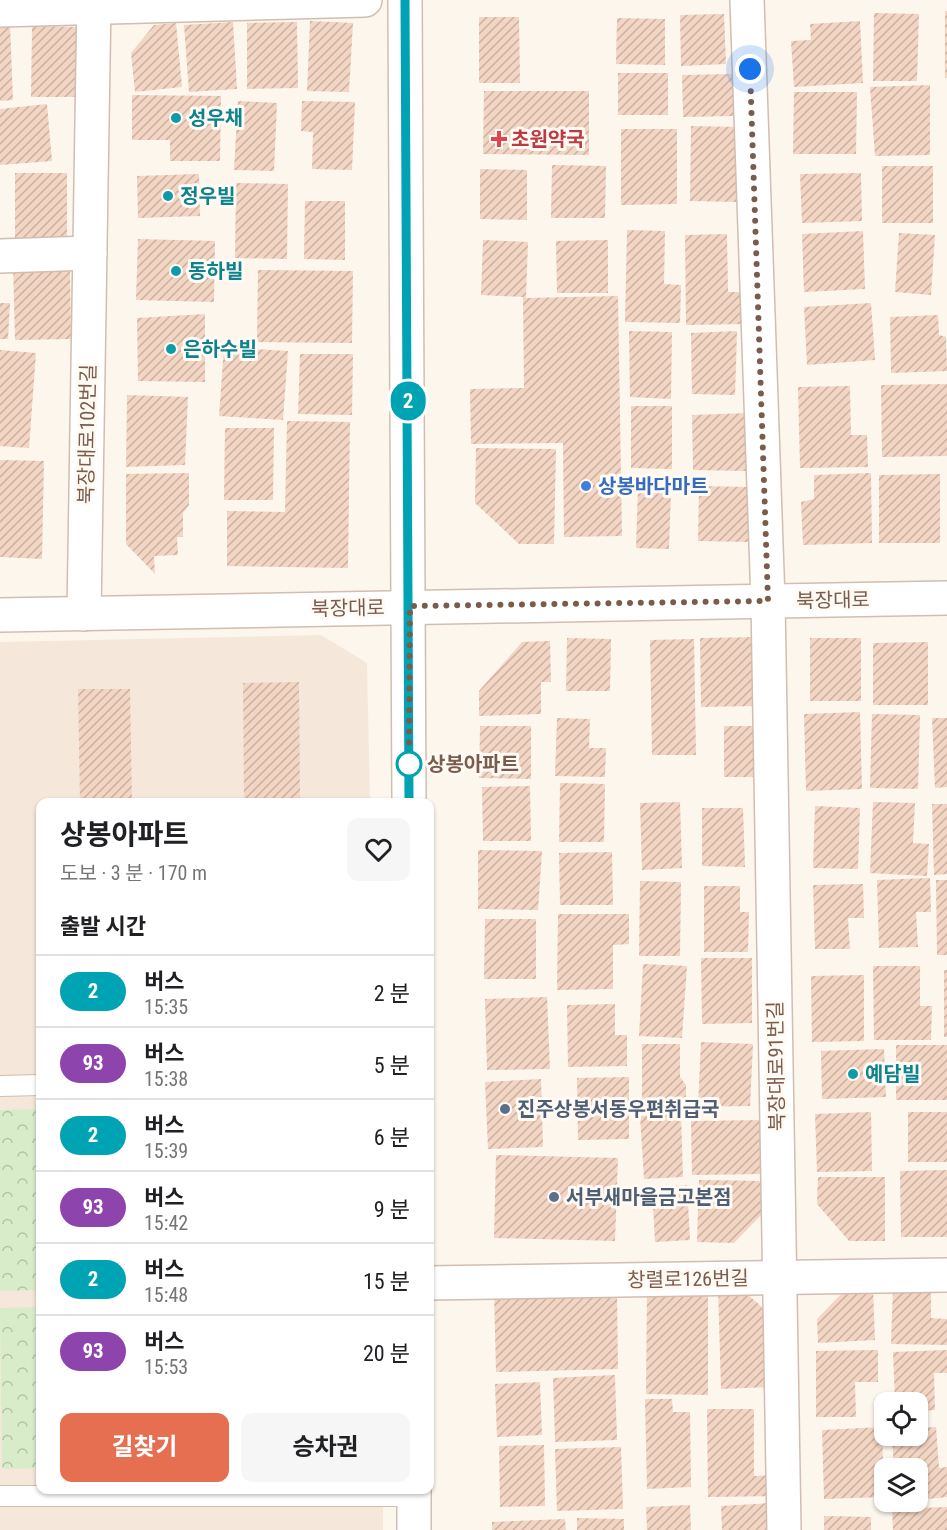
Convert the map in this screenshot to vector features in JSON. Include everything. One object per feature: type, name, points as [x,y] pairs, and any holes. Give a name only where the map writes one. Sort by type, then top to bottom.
[{"type":"street","points":[[0,10],[93,4],[365,0]]},
{"type":"street","points":[[405,0],[410,606],[409,798]]},
{"type":"street","name":"북장대로91번길","points":[[747,0],[768,601],[784,1530]]},
{"type":"street","name":"북장대로102번길","points":[[84,614],[93,4]]},
{"type":"street","points":[[0,256],[90,253]]},
{"type":"street","name":"북장대로","points":[[0,615],[947,598]]},
{"type":"street","name":"창렬로126번길","points":[[434,1283],[947,1275]]},
{"type":"street","points":[[414,1494],[414,1530]]},
{"type":"lane","points":[[0,1086],[36,1086]]},
{"type":"lane","points":[[0,1496],[276,1494]]},
{"type":"shaded area","name":"상봉아파트","points":[[321,635],[367,663],[370,798],[36,798],[36,1494],[383,1494],[383,1530],[0,1530],[0,642]]},
{"type":"green space","points":[[36,1109],[36,1290],[0,1291],[0,1110]]},
{"type":"green space","points":[[36,1307],[36,1468],[2,1469],[0,1308]]},
{"type":"building","points":[[945,11],[947,11],[947,78],[945,78]]},
{"type":"building","points":[[874,13],[919,14],[917,81],[873,81]]},
{"type":"building","points":[[724,14],[726,64],[681,66],[680,15]]},
{"type":"building","points":[[479,17],[519,17],[520,83],[479,83]]},
{"type":"building","points":[[617,18],[665,19],[665,65],[616,64]]},
{"type":"building","points":[[310,21],[353,23],[349,92],[307,91]]},
{"type":"building","points":[[860,21],[863,83],[794,87],[791,41],[811,40],[810,24]]},
{"type":"building","points":[[233,22],[237,89],[189,92],[184,25]]},
{"type":"building","points":[[297,22],[298,88],[247,89],[247,23]]},
{"type":"building","points":[[176,23],[182,87],[135,92],[131,53],[154,25]]},
{"type":"building","points":[[0,25],[10,25],[13,100],[0,101]]},
{"type":"building","points":[[32,26],[81,27],[80,97],[31,97]]},
{"type":"building","points":[[618,73],[668,73],[668,115],[618,115]]},
{"type":"building","points":[[734,74],[734,116],[683,117],[682,75]]},
{"type":"building","points":[[930,85],[930,155],[875,156],[870,87]]},
{"type":"building","points":[[484,91],[589,91],[589,155],[483,154]]},
{"type":"building","points":[[794,92],[857,92],[856,154],[793,154]]},
{"type":"building","name":"성우채","points":[[132,95],[221,96],[220,161],[170,161],[170,140],[132,140]]},
{"type":"building","points":[[238,101],[277,103],[274,171],[234,170]]},
{"type":"building","points":[[302,101],[355,102],[352,170],[312,169],[313,132],[301,131]]},
{"type":"building","points":[[47,104],[52,161],[0,165],[0,109]]},
{"type":"building","points":[[691,126],[738,127],[737,202],[690,201]]},
{"type":"building","points":[[621,129],[677,129],[677,204],[621,205]]},
{"type":"building","points":[[552,165],[606,166],[605,218],[551,218]]},
{"type":"building","points":[[882,166],[933,166],[933,223],[882,223]]},
{"type":"building","points":[[480,169],[527,170],[527,220],[480,219]]},
{"type":"building","points":[[15,173],[67,173],[67,241],[15,241]]},
{"type":"building","points":[[861,173],[862,221],[802,223],[800,174]]},
{"type":"building","name":"정우빌","points":[[199,174],[200,216],[138,218],[137,176]]},
{"type":"building","points":[[236,183],[288,184],[287,259],[235,258]]},
{"type":"building","points":[[305,201],[345,201],[345,260],[304,259]]},
{"type":"building","points":[[627,230],[665,231],[664,284],[681,285],[680,323],[625,322]]},
{"type":"building","points":[[863,231],[865,289],[804,292],[802,234]]},
{"type":"building","points":[[899,233],[935,235],[931,295],[895,292]]},
{"type":"building","points":[[727,234],[728,292],[747,292],[748,324],[686,325],[685,235]]},
{"type":"building","name":"동하빌","points":[[138,239],[215,241],[214,302],[136,300]]},
{"type":"building","points":[[483,240],[528,242],[526,298],[618,296],[622,536],[564,537],[563,443],[471,444],[470,389],[524,388],[523,297],[481,295]]},
{"type":"building","points":[[608,240],[608,293],[557,293],[556,241]]},
{"type":"building","points":[[42,263],[40,272],[70,271],[71,339],[15,340],[13,264]]},
{"type":"building","points":[[258,270],[353,271],[352,343],[257,342]]},
{"type":"building","points":[[0,303],[10,303],[8,339],[0,339]]},
{"type":"building","points":[[871,303],[875,360],[807,365],[804,307]]},
{"type":"building","name":"은하수빌","points":[[205,314],[205,382],[138,381],[137,318]]},
{"type":"building","points":[[938,315],[939,335],[946,337],[947,371],[891,373],[890,317]]},
{"type":"building","points":[[629,331],[672,332],[671,399],[630,397]]},
{"type":"building","points":[[737,331],[735,395],[692,394],[691,333]]},
{"type":"building","points":[[224,347],[288,351],[283,420],[219,416]]},
{"type":"building","points":[[0,350],[36,353],[29,448],[0,446]]},
{"type":"building","points":[[300,354],[353,354],[352,415],[298,414]]},
{"type":"building","points":[[947,384],[947,456],[882,457],[881,385]]},
{"type":"building","points":[[850,386],[851,435],[867,435],[868,467],[800,468],[798,387]]},
{"type":"building","points":[[127,395],[188,397],[185,465],[126,467]]},
{"type":"building","points":[[631,406],[672,406],[672,469],[631,468]]},
{"type":"building","points":[[749,413],[746,471],[693,470],[692,415]]},
{"type":"building","points":[[287,421],[350,422],[348,568],[227,566],[227,511],[285,512]]},
{"type":"building","points":[[225,428],[274,428],[273,500],[224,500]]},
{"type":"building","points":[[476,448],[556,449],[554,544],[519,544],[475,503]]},
{"type":"building","points":[[0,460],[44,461],[42,559],[0,557]]},
{"type":"building","points":[[189,473],[189,505],[183,513],[183,537],[177,537],[178,555],[154,556],[155,574],[126,544],[126,474]]},
{"type":"building","points":[[871,473],[872,543],[803,545],[801,502],[814,499],[814,475]]},
{"type":"building","points":[[940,474],[940,543],[879,543],[879,475]]},
{"type":"building","points":[[699,486],[750,487],[749,542],[698,541]]},
{"type":"building","points":[[638,488],[671,489],[669,549],[636,548]]},
{"type":"building","points":[[757,637],[757,706],[701,707],[700,638]]},
{"type":"building","points":[[567,638],[611,639],[610,691],[566,691]]},
{"type":"building","points":[[810,638],[861,638],[861,701],[810,701]]},
{"type":"building","points":[[694,639],[696,755],[652,755],[650,640]]},
{"type":"building","points":[[550,641],[551,682],[541,682],[541,714],[479,716],[479,691],[522,642]]},
{"type":"building","points":[[928,642],[928,705],[873,705],[873,643]]},
{"type":"building","points":[[299,682],[300,798],[244,798],[243,683]]},
{"type":"building","points":[[78,689],[130,689],[132,798],[80,798]]},
{"type":"building","points":[[860,712],[862,789],[806,791],[804,714]]},
{"type":"building","points":[[872,714],[920,715],[918,789],[870,788]]},
{"type":"building","points":[[557,718],[590,719],[589,748],[606,748],[605,777],[555,776]]},
{"type":"building","points":[[932,718],[947,718],[947,787],[935,788]]},
{"type":"building","points":[[480,726],[531,726],[531,779],[479,778]]},
{"type":"building","points":[[724,726],[759,726],[759,777],[724,777]]},
{"type":"building","points":[[560,783],[605,784],[604,842],[559,842]]},
{"type":"building","points":[[530,786],[531,841],[483,841],[482,787]]},
{"type":"building","points":[[680,802],[682,868],[642,870],[640,803]]},
{"type":"building","points":[[873,802],[915,803],[913,843],[929,844],[927,876],[870,873]]},
{"type":"building","points":[[932,804],[947,804],[947,874],[934,875]]},
{"type":"building","points":[[815,806],[860,808],[858,869],[813,868]]},
{"type":"building","points":[[702,808],[743,808],[745,867],[702,866]]},
{"type":"building","points":[[478,850],[542,851],[538,910],[478,909]]},
{"type":"building","points":[[612,852],[613,905],[560,905],[559,853]]},
{"type":"building","points":[[930,878],[931,912],[916,912],[918,947],[879,948],[877,880]]},
{"type":"building","points":[[936,880],[947,880],[947,955],[937,955]]},
{"type":"building","points":[[640,881],[681,882],[680,956],[639,956]]},
{"type":"building","points":[[863,884],[864,918],[848,918],[850,949],[815,949],[813,885]]},
{"type":"building","points":[[704,886],[740,886],[740,912],[749,912],[748,952],[704,952]]},
{"type":"building","points":[[558,914],[629,914],[629,944],[613,945],[613,989],[557,990]]},
{"type":"building","points":[[485,919],[536,919],[536,979],[484,979]]},
{"type":"building","points":[[701,958],[752,958],[752,1023],[702,1024]]},
{"type":"building","points":[[643,964],[687,966],[682,1038],[639,1036]]},
{"type":"building","points":[[873,966],[920,966],[920,1006],[932,1006],[931,1040],[874,1040]]},
{"type":"building","points":[[944,970],[947,970],[947,1037],[944,1037]]},
{"type":"building","points":[[864,975],[864,1041],[812,1042],[811,976]]},
{"type":"building","points":[[547,997],[550,1069],[487,1070],[485,999]]},
{"type":"building","points":[[615,1004],[615,1035],[627,1035],[627,1066],[568,1067],[567,1005]]},
{"type":"building","points":[[701,1042],[753,1044],[750,1106],[698,1107]]},
{"type":"building","points":[[642,1044],[680,1044],[680,1077],[686,1085],[686,1104],[642,1104]]},
{"type":"building","points":[[896,1045],[947,1045],[947,1100],[896,1100]]},
{"type":"building","name":"예담빌","points":[[884,1049],[886,1097],[822,1099],[821,1051]]},
{"type":"building","points":[[629,1077],[629,1139],[578,1140],[577,1078]]},
{"type":"building","points":[[541,1079],[543,1147],[488,1149],[485,1082]]},
{"type":"building","points":[[871,1112],[872,1171],[817,1172],[815,1114]]},
{"type":"building","points":[[908,1112],[947,1112],[947,1162],[908,1162]]},
{"type":"building","points":[[681,1114],[683,1177],[644,1179],[640,1116]]},
{"type":"building","points":[[770,1120],[770,1174],[692,1175],[691,1121]]},
{"type":"building","points":[[496,1155],[618,1158],[615,1241],[494,1238]]},
{"type":"building","points":[[947,1170],[947,1237],[901,1237],[900,1171]]},
{"type":"building","points":[[818,1177],[885,1177],[885,1241],[849,1241],[817,1204]]},
{"type":"building","points":[[699,1180],[769,1181],[768,1208],[734,1243],[697,1242]]},
{"type":"building","points":[[687,1185],[690,1240],[655,1242],[652,1188]]},
{"type":"building","points":[[708,1286],[708,1395],[646,1394],[647,1290]]},
{"type":"building","points":[[893,1287],[931,1287],[931,1318],[947,1319],[947,1345],[891,1344]]},
{"type":"building","points":[[718,1288],[740,1288],[770,1314],[772,1387],[721,1389]]},
{"type":"building","points":[[617,1289],[618,1369],[496,1372],[494,1292]]},
{"type":"building","points":[[873,1289],[875,1340],[818,1343],[817,1319],[845,1290]]},
{"type":"building","points":[[878,1350],[878,1382],[855,1382],[856,1417],[816,1417],[816,1351]]},
{"type":"building","points":[[947,1350],[947,1373],[934,1373],[935,1410],[928,1410],[928,1392],[895,1392],[893,1352]]},
{"type":"building","points":[[615,1375],[617,1440],[555,1442],[553,1378]]},
{"type":"building","points":[[540,1382],[542,1435],[497,1437],[495,1384]]},
{"type":"building","points":[[645,1399],[672,1399],[673,1412],[690,1412],[691,1487],[647,1489]]},
{"type":"building","points":[[707,1409],[754,1409],[754,1476],[774,1475],[774,1496],[708,1497]]},
{"type":"building","points":[[874,1427],[874,1446],[883,1446],[883,1458],[874,1458],[874,1497],[824,1499],[822,1430]]},
{"type":"building","points":[[928,1427],[936,1427],[939,1468],[947,1467],[947,1497],[928,1499],[928,1458],[893,1458],[893,1446],[928,1446]]},
{"type":"building","points":[[544,1445],[545,1506],[500,1507],[499,1446]]},
{"type":"building","points":[[621,1447],[623,1509],[557,1511],[555,1449]]},
{"type":"building","points":[[771,1503],[773,1530],[722,1530],[721,1506]]},
{"type":"building","points":[[690,1505],[691,1530],[647,1530],[646,1507]]},
{"type":"building","points":[[947,1507],[947,1530],[893,1530],[892,1512],[928,1512],[928,1508]]},
{"type":"building","points":[[824,1516],[871,1517],[871,1530],[824,1530]]},
{"type":"building","points":[[577,1518],[624,1519],[624,1530],[577,1530]]},
{"type":"building","points":[[565,1519],[566,1530],[492,1530],[492,1522]]},
{"type":"bus line","name":"2","points":[[405,0],[410,606],[409,798]]},
{"type":"place","name":"성우채","points":[[176,118]]},
{"type":"place","name":"초원약국","points":[[499,139]]},
{"type":"place","name":"정우빌","points":[[168,196]]},
{"type":"place","name":"동하빌","points":[[176,271]]},
{"type":"place","name":"은하수빌","points":[[171,349]]},
{"type":"place","name":"상봉바다마트","points":[[586,486]]},
{"type":"place","name":"상봉아파트","points":[[409,764]]},
{"type":"place","name":"예담빌","points":[[853,1074]]},
{"type":"place","name":"진주상봉서동우편취급국","points":[[505,1109]]},
{"type":"place","name":"서부새마을금고본점","points":[[554,1197]]},
{"type":"route","points":[[409,764],[410,606],[768,601],[750,69]]}]
